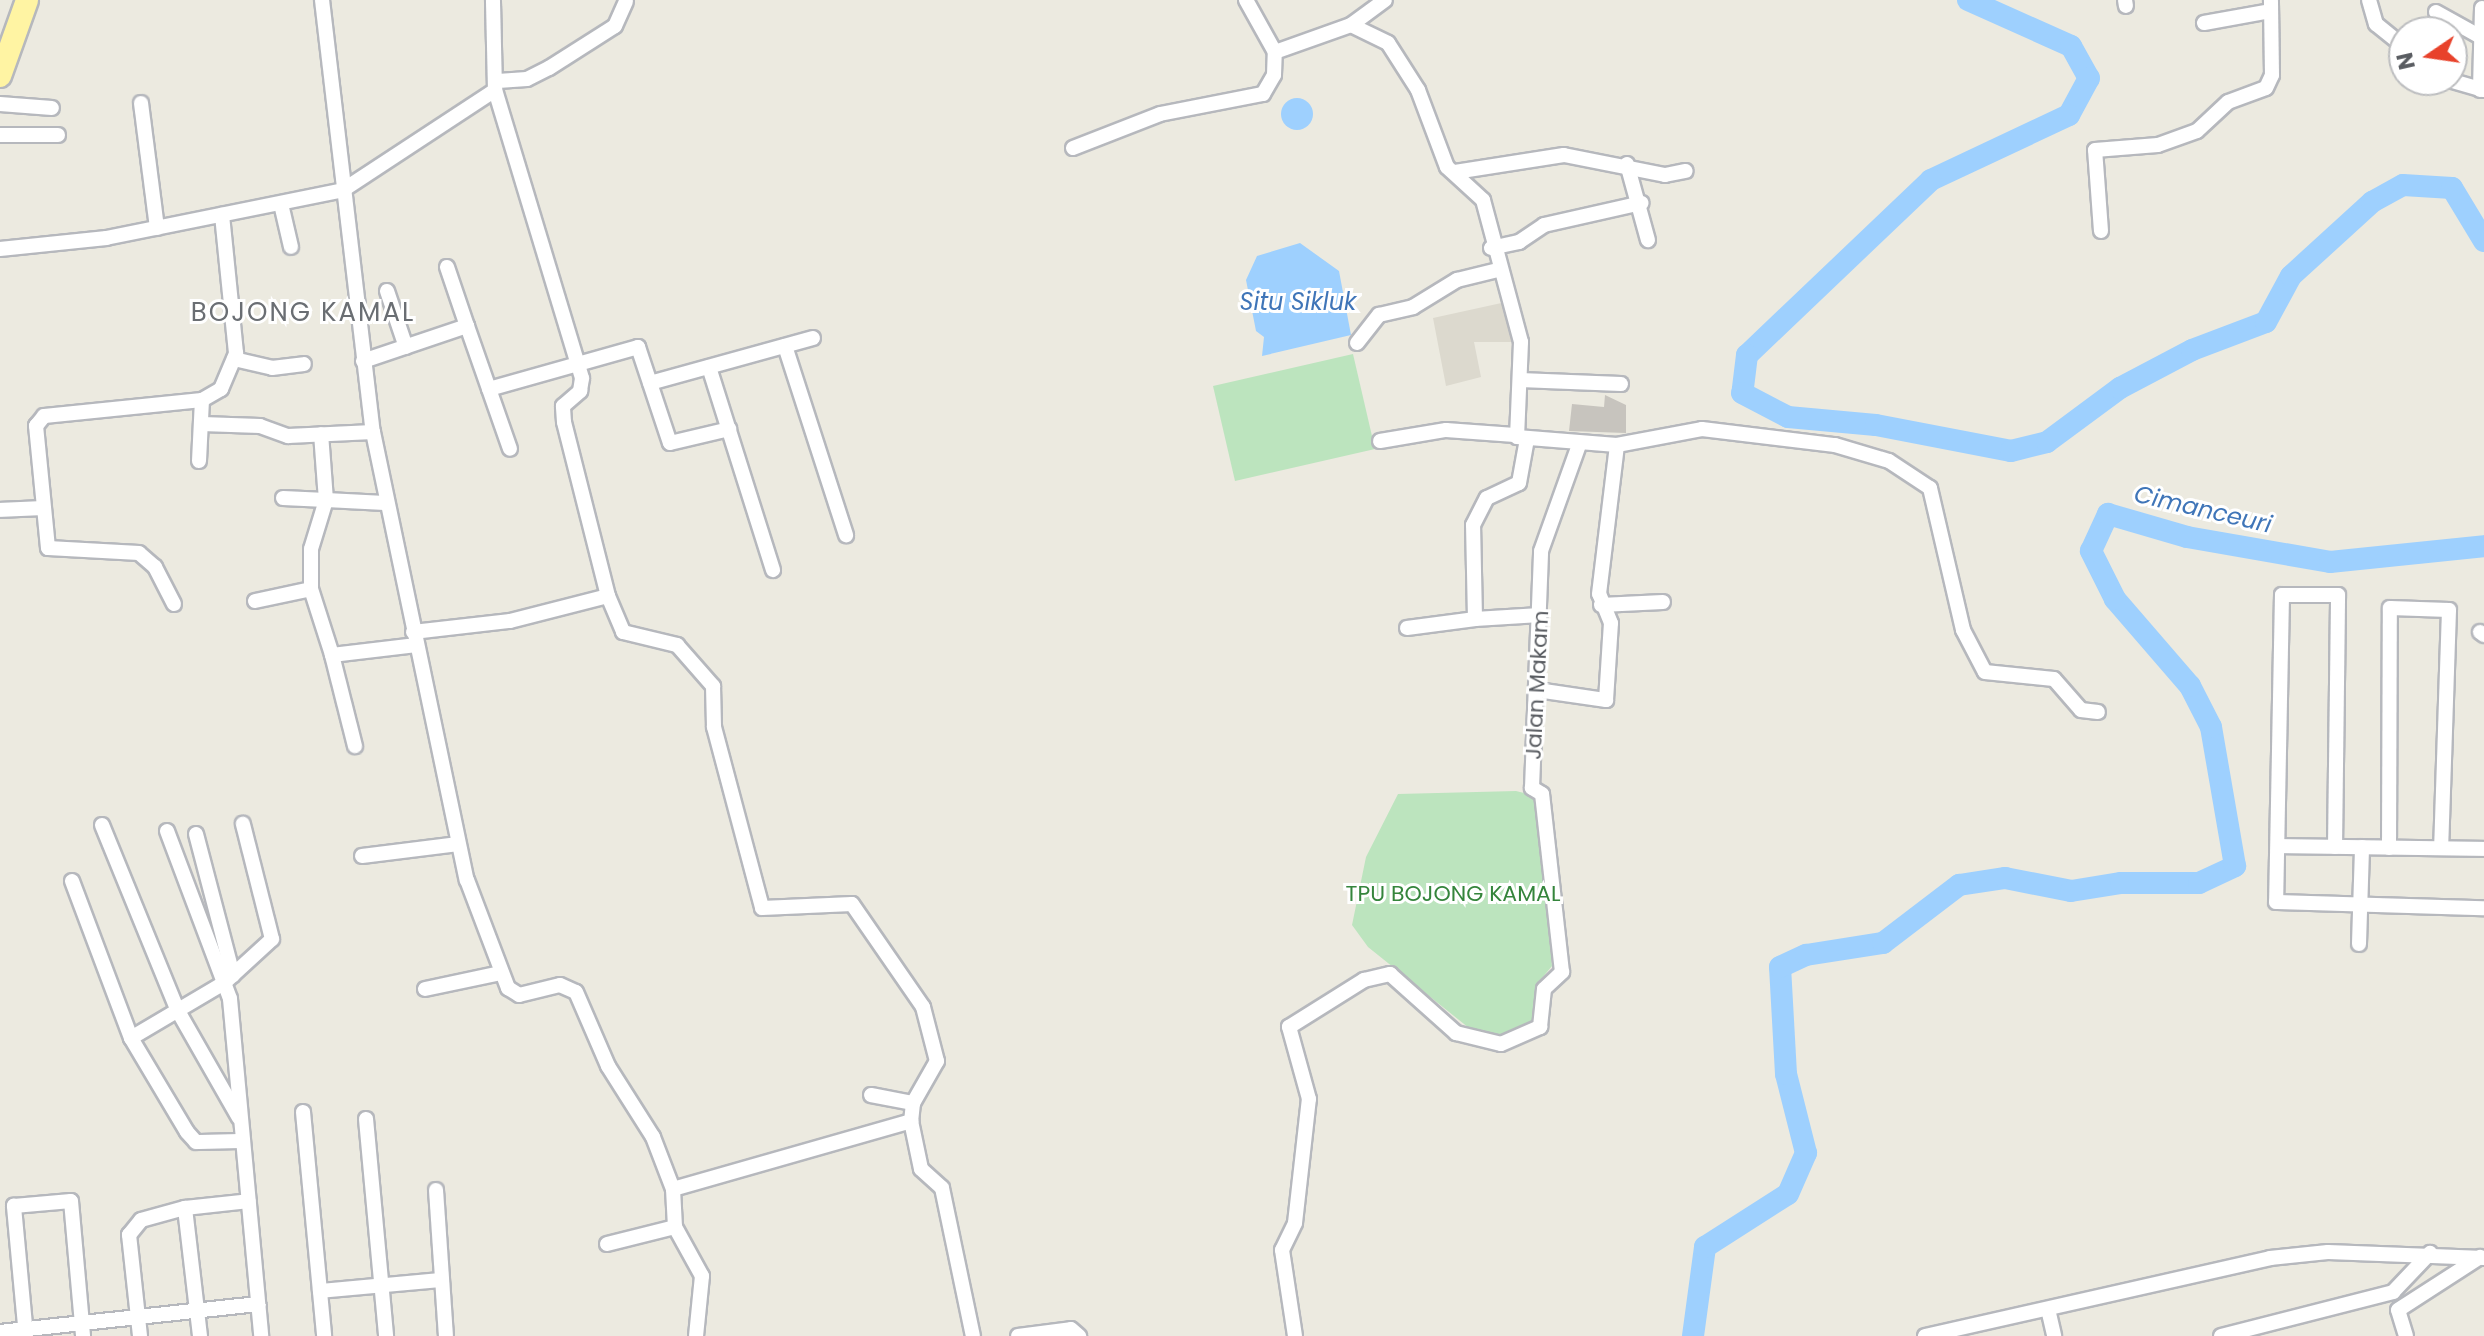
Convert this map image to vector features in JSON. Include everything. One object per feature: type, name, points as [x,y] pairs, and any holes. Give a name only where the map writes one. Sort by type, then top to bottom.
[{"type":"main road","points":[[0,76],[27,0]]},
{"type":"street","points":[[322,0],[343,190],[358,271],[363,361],[373,432],[385,503],[458,844],[501,973],[519,995],[560,985],[576,992],[673,1189],[675,1227],[702,1276],[696,1336]]},
{"type":"street","points":[[493,0],[496,86],[578,363],[582,385],[563,406],[564,422],[608,596],[623,632],[677,645],[713,686],[714,727],[762,908],[852,904],[875,943],[911,983],[937,1061],[913,1103],[911,1121],[921,1169],[942,1188],[973,1336]]},
{"type":"street","points":[[1073,148],[1160,114],[1263,94],[1274,75],[1275,52],[1246,0]]},
{"type":"street","points":[[1275,52],[1351,25],[1385,0]]},
{"type":"street","points":[[2369,0],[2376,24],[2388,34]]},
{"type":"street","points":[[0,249],[157,228],[343,190],[496,86],[527,79],[549,68],[615,26],[626,1]]},
{"type":"street","points":[[2101,231],[2095,150],[2158,145],[2166,137],[2197,131],[2228,102],[2266,88],[2272,75],[2270,5],[2204,23]]},
{"type":"street","points":[[2482,8],[2482,90]]},
{"type":"street","points":[[2436,12],[2481,37]]},
{"type":"street","points":[[1351,25],[1388,43],[1418,90],[1444,161],[1483,200],[1491,248],[1521,342],[1519,483],[1487,498],[1473,525],[1475,619]]},
{"type":"street","points":[[141,103],[157,228]]},
{"type":"street","points":[[0,104],[52,108]]},
{"type":"street","points":[[0,135],[58,135]]},
{"type":"street","points":[[1455,172],[1564,155],[1588,163],[1627,164],[1665,175],[1686,171]]},
{"type":"street","points":[[1627,164],[1642,203],[1648,240]]},
{"type":"street","points":[[1491,248],[1519,242],[1544,225],[1642,203]]},
{"type":"street","points":[[281,204],[291,247]]},
{"type":"street","points":[[174,604],[155,567],[139,553],[49,549],[42,508],[40,418],[202,400],[221,389],[234,359],[236,324],[222,215]]},
{"type":"street","points":[[447,267],[510,449]]},
{"type":"street","points":[[1357,343],[1379,315],[1413,307],[1457,280],[1498,270]]},
{"type":"street","points":[[387,291],[406,347]]},
{"type":"street","points":[[363,361],[467,326]]},
{"type":"street","points":[[650,383],[813,338]]},
{"type":"street","points":[[785,346],[846,535]]},
{"type":"street","points":[[489,389],[638,347],[670,443],[729,429]]},
{"type":"street","points":[[234,359],[272,368],[304,364]]},
{"type":"street","points":[[709,367],[773,570]]},
{"type":"street","points":[[1520,380],[1621,384]]},
{"type":"street","points":[[199,461],[202,400]]},
{"type":"street","points":[[202,424],[321,434],[373,432]]},
{"type":"street","points":[[1380,441],[1446,430],[1579,445],[1617,445],[1676,430],[1729,432],[1835,445],[1909,471],[1930,488],[1963,630],[1985,672],[2054,679],[2081,710],[2098,712]]},
{"type":"street","points":[[321,434],[326,500],[311,549],[311,589],[332,655],[355,746]]},
{"type":"street","name":"Jalan Makam","points":[[1295,1336],[1282,1250],[1295,1223],[1309,1099],[1289,1027],[1364,980],[1390,974],[1456,1033],[1501,1044],[1540,1027],[1544,989],[1562,972],[1542,794],[1532,788],[1541,551],[1579,445]]},
{"type":"street","points":[[1544,691],[1606,700],[1611,623],[1601,605],[1617,445]]},
{"type":"street","points":[[283,498],[385,503]]},
{"type":"street","points":[[0,510],[42,508]]},
{"type":"street","points":[[255,601],[311,589]]},
{"type":"street","points":[[2335,847],[2338,595],[2282,595],[2281,846],[2276,902],[2484,908]]},
{"type":"street","points":[[332,655],[510,621],[608,596]]},
{"type":"street","points":[[1601,605],[1663,602]]},
{"type":"street","points":[[2389,848],[2390,608],[2449,610],[2441,848]]},
{"type":"street","points":[[1407,628],[1540,615]]},
{"type":"street","points":[[131,1038],[228,979],[272,939],[243,824]]},
{"type":"street","points":[[102,825],[178,1011],[241,1122]]},
{"type":"street","points":[[167,831],[228,979]]},
{"type":"street","points":[[196,834],[228,979],[261,1336]]},
{"type":"street","points":[[362,856],[458,844]]},
{"type":"street","points":[[2281,846],[2484,849]]},
{"type":"street","points":[[2359,944],[2362,847]]},
{"type":"street","points":[[72,881],[131,1038],[196,1142],[243,1141]]},
{"type":"street","points":[[425,989],[501,973]]},
{"type":"street","points":[[871,1095],[913,1103]]},
{"type":"street","points":[[303,1112],[324,1336]]},
{"type":"street","points":[[366,1119],[386,1336]]},
{"type":"street","points":[[673,1189],[911,1121]]},
{"type":"street","points":[[436,1190],[446,1336]]},
{"type":"street","points":[[26,1333],[14,1206],[71,1201],[83,1330]]},
{"type":"street","points":[[140,1336],[133,1227],[185,1208],[249,1201]]},
{"type":"street","points":[[185,1208],[200,1336]]},
{"type":"street","points":[[607,1244],[675,1227]]},
{"type":"street","points":[[1925,1336],[1992,1329],[2048,1309],[2270,1258],[2430,1253],[2482,1257]]},
{"type":"street","points":[[2221,1336],[2393,1292],[2430,1253]]},
{"type":"street","points":[[2406,1336],[2398,1310],[2482,1257]]},
{"type":"street","points":[[320,1291],[442,1280]]},
{"type":"street","points":[[0,1332],[83,1330],[138,1317],[258,1304]]},
{"type":"street","points":[[2048,1309],[2054,1336]]},
{"type":"street","points":[[2294,1319],[2297,1336]]},
{"type":"street","points":[[1018,1336],[1071,1329],[1079,1336]]},
{"type":"shaded area","points":[[1506,302],[1517,342],[1474,342],[1481,377],[1446,386],[1433,318]]},
{"type":"green space","points":[[1353,354],[1375,449],[1235,481],[1213,386]]},
{"type":"green space","name":"TPU BOJONG KAMAL","points":[[1516,791],[1537,796],[1552,966],[1537,984],[1533,1021],[1502,1037],[1469,1028],[1368,947],[1352,925],[1366,857],[1398,794]]},
{"type":"water","points":[[1297,98],[1308,103],[1313,114],[1308,125],[1297,130],[1286,125],[1281,114],[1286,103]]},
{"type":"water","name":"Situ Sikluk","points":[[1300,243],[1339,271],[1351,335],[1262,356],[1264,337],[1256,331],[1246,280],[1257,256]]},
{"type":"building","points":[[1605,395],[1626,405],[1626,433],[1569,431],[1572,404],[1604,407]]},
{"type":"waterway","name":"Cimanceuri","points":[[1968,0],[2071,46],[2089,78],[2069,115],[1931,180],[1747,355],[1742,393],[1788,417],[1876,425],[2011,451],[2047,442],[2120,388],[2192,350],[2266,322],[2291,276],[2372,202],[2403,185],[2452,188],[2484,241]]},
{"type":"waterway","name":"Cimanceuri","points":[[1693,1336],[1705,1247],[1788,1194],[1806,1153],[1786,1074],[1780,967],[1806,955],[1883,943],[1959,885],[2005,878],[2071,891],[2121,883],[2199,883],[2235,866],[2211,727],[2190,686],[2115,599],[2091,551],[2108,514],[2187,537],[2330,562],[2484,546]]},
{"type":"district","name":"BOJONG KAMAL","points":[[303,313]]}]
